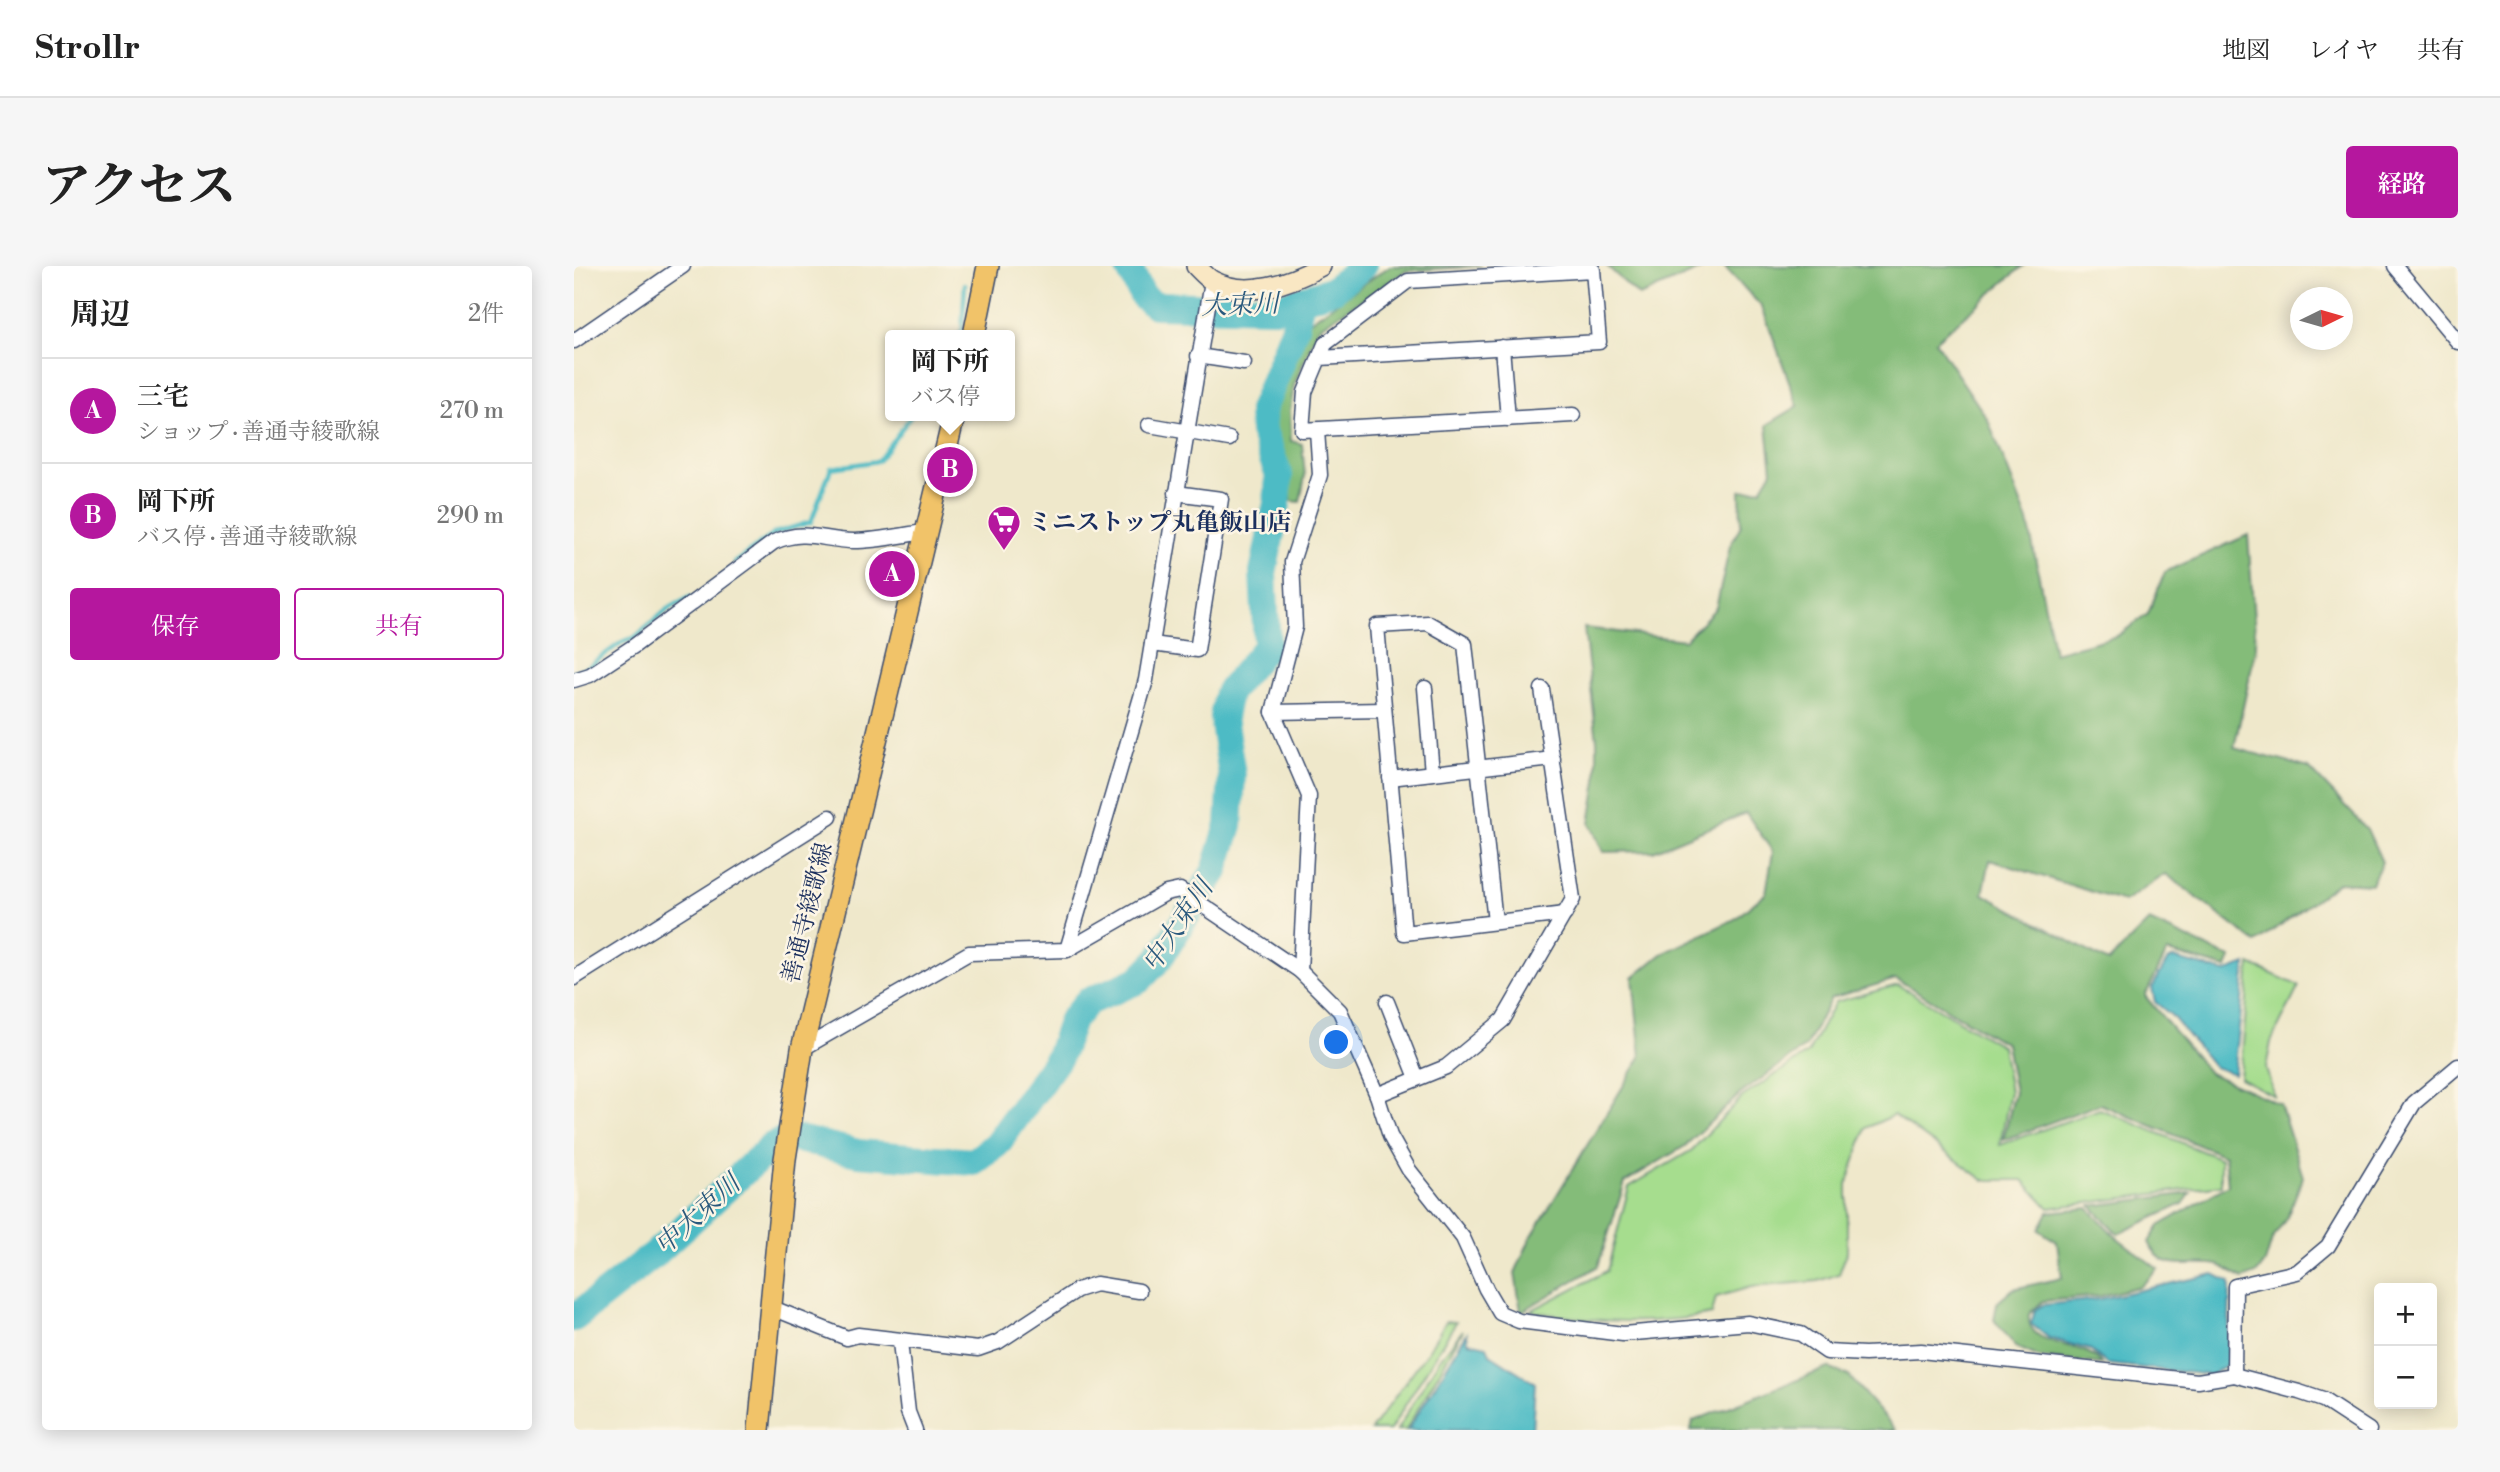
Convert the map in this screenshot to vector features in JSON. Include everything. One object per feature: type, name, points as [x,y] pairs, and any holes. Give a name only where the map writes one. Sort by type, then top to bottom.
[{"type":"main road","points":[[975,330],[988,266]]},
{"type":"main road","name":"善通寺綾歌線","points":[[759,1430],[785,1159],[802,1049],[953,421]]},
{"type":"street","points":[[574,341],[683,266]]},
{"type":"street","points":[[1067,950],[1143,691],[1152,644],[1211,286],[1196,266]]},
{"type":"street","points":[[1211,286],[1279,285],[1321,266]]},
{"type":"street","points":[[2395,266],[2458,342]]},
{"type":"street","points":[[1320,358],[1599,342],[1593,270],[1510,271],[1408,281],[1325,344],[1305,392],[1302,429],[1573,415]]},
{"type":"street","points":[[1502,348],[1508,419]]},
{"type":"street","points":[[1198,356],[1244,363]]},
{"type":"street","points":[[1149,425],[1229,439]]},
{"type":"street","points":[[1300,971],[1309,796],[1273,712],[1295,627],[1292,562],[1320,475],[1317,430]]},
{"type":"street","points":[[1152,644],[1197,650],[1221,499],[1176,493]]},
{"type":"street","points":[[574,680],[590,675],[634,646],[774,542],[790,536],[810,534],[853,541],[925,532]]},
{"type":"street","points":[[1496,922],[1465,644],[1427,623],[1377,626],[1404,933],[1565,914]]},
{"type":"street","points":[[1425,688],[1432,773]]},
{"type":"street","points":[[1377,1095],[1446,1067],[1503,1020],[1573,899],[1542,689]]},
{"type":"street","points":[[1273,712],[1384,710]]},
{"type":"street","points":[[1390,778],[1553,759]]},
{"type":"street","points":[[574,978],[830,817]]},
{"type":"street","points":[[802,1049],[969,953],[1067,950],[1166,893],[1180,890],[1189,893],[1300,971],[1340,1012],[1377,1095],[1390,1136],[1409,1170],[1463,1238],[1500,1313],[1519,1321],[1623,1334],[1748,1323],[1801,1334],[1827,1352],[1866,1354],[1921,1351],[2198,1381],[2234,1375],[2323,1400],[2369,1430]]},
{"type":"street","points":[[1387,1002],[1417,1078]]},
{"type":"street","points":[[2234,1375],[2235,1286],[2297,1272],[2329,1246],[2414,1103],[2458,1066]]},
{"type":"street","points":[[770,1307],[847,1338],[858,1335],[978,1349],[998,1342],[1077,1290],[1096,1284],[1139,1291]]},
{"type":"street","points":[[900,1342],[908,1412],[915,1430]]},
{"type":"green space","points":[[1390,266],[1482,266],[1406,271],[1318,328],[1294,385],[1290,410],[1291,441],[1302,444],[1305,476],[1300,502],[1291,501],[1289,478],[1272,425],[1275,401],[1304,325]]},
{"type":"green space","points":[[1607,266],[1708,266],[1639,296]]},
{"type":"green space","points":[[1724,266],[2023,266],[1935,341],[1988,420],[2028,521],[2054,653],[2117,636],[2148,614],[2165,572],[2248,535],[2256,648],[2234,748],[2309,768],[2367,829],[2382,862],[2371,884],[2339,882],[2256,943],[2166,874],[2124,902],[1990,860],[1983,894],[2108,962],[2149,921],[2231,958],[2227,968],[2167,952],[2145,996],[2209,1073],[2280,1104],[2303,1177],[2287,1217],[2272,1240],[2265,1263],[2256,1274],[2243,1279],[2218,1265],[2170,1263],[2155,1253],[2149,1242],[2159,1226],[2228,1185],[2225,1156],[2100,1104],[2003,1140],[2015,1092],[2006,1044],[1896,979],[1831,998],[1806,1046],[1739,1095],[1685,1146],[1625,1182],[1598,1266],[1521,1312],[1515,1273],[1530,1239],[1641,1057],[1633,978],[1662,954],[1735,919],[1766,893],[1773,852],[1746,813],[1653,851],[1603,852],[1590,823],[1597,781],[1597,741],[1584,628],[1685,640],[1716,608],[1730,546],[1741,525],[1740,491],[1761,489],[1772,471],[1767,425],[1798,406],[1762,307]]},
{"type":"green space","points":[[2250,964],[2299,986],[2271,1042],[2266,1068],[2274,1096],[2240,1078]]},
{"type":"green space","points":[[1898,985],[2002,1046],[2010,1092],[2000,1145],[2100,1109],[2221,1159],[2221,1185],[2049,1208],[2023,1180],[1984,1180],[1894,1115],[1866,1128],[1847,1184],[1847,1252],[1839,1274],[1818,1281],[1751,1287],[1716,1297],[1712,1314],[1689,1318],[1621,1321],[1530,1311],[1607,1271],[1629,1187],[1692,1150],[1742,1097],[1808,1053],[1835,1002]]},
{"type":"green space","points":[[2191,1193],[2183,1204],[2118,1234],[2091,1206]]},
{"type":"green space","points":[[2088,1208],[2115,1236],[2158,1269],[2141,1286],[2101,1296],[2043,1301],[2029,1314],[2030,1326],[2037,1334],[2084,1351],[2102,1364],[2039,1357],[2016,1347],[1994,1320],[1997,1303],[2013,1289],[2062,1278],[2057,1242],[2039,1230],[2048,1212]]},
{"type":"green space","points":[[1446,1321],[1456,1322],[1390,1430],[1371,1430],[1428,1351]]},
{"type":"green space","points":[[1463,1330],[1406,1430],[1397,1430],[1439,1360]]},
{"type":"green space","points":[[1828,1368],[1849,1376],[1896,1430],[1691,1430],[1693,1421]]},
{"type":"water","points":[[2173,958],[2225,972],[2246,964],[2234,1074],[2214,1067],[2172,1016],[2155,1002],[2152,988],[2167,961]]},
{"type":"water","points":[[2214,1274],[2230,1282],[2228,1364],[2211,1375],[2107,1364],[2091,1350],[2049,1338],[2031,1324],[2035,1310],[2043,1305],[2100,1299]]},
{"type":"water","points":[[1467,1333],[1468,1342],[1487,1346],[1490,1354],[1535,1383],[1532,1430],[1408,1430]]},
{"type":"waterway","name":"大束川","points":[[1128,266],[1143,296],[1155,305],[1275,308],[1334,289],[1363,266]]},
{"type":"waterway","points":[[962,330],[965,284]]},
{"type":"waterway","name":"中大束川","points":[[574,1318],[655,1254],[772,1146],[790,1137],[858,1153],[974,1162],[997,1144],[1059,1057],[1072,1020],[1087,1002],[1139,980],[1159,959],[1215,871],[1229,825],[1232,775],[1223,717],[1228,693],[1267,646],[1263,573],[1277,503],[1279,476],[1263,431],[1262,411],[1294,330],[1301,301]]},
{"type":"waterway","points":[[735,562],[775,533],[811,522],[831,468],[878,461],[907,421]]},
{"type":"waterway","points":[[574,672],[589,666],[622,642],[634,638],[668,609],[690,597]]},
{"type":"place","name":"岡下所","points":[[950,470]]},
{"type":"place","name":"ミニストップ丸亀飯山店","points":[[1004,552]]},
{"type":"place","name":"三宅","points":[[892,574]]}]
